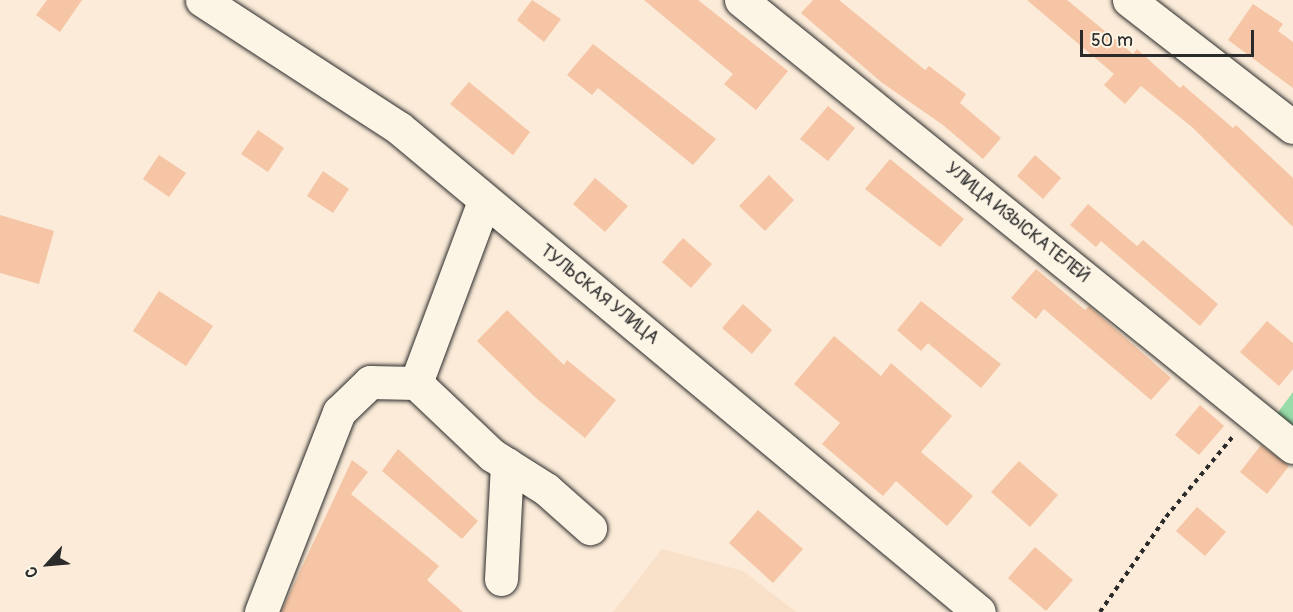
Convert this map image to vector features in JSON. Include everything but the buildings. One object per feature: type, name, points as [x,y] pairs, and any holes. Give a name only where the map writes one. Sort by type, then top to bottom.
[{"type":"street","name":"ТУЛЬСКАЯ УЛИЦА","points":[[202,0],[399,128],[979,612]]},
{"type":"street","name":"УЛИЦА ИЗЫСКАТЕЛЕЙ","points":[[741,0],[1284,435]]},
{"type":"street","points":[[1129,0],[1293,127]]},
{"type":"street","points":[[416,383],[484,201]]},
{"type":"street","points":[[261,612],[339,412],[370,382],[416,383],[507,464],[546,489],[590,528]]},
{"type":"street","points":[[501,579],[507,464]]},
{"type":"path","points":[[1100,612],[1166,517],[1240,428],[1284,435]]},
{"type":"shaded area","points":[[662,549],[743,571],[796,612],[613,612]]},
{"type":"green space","points":[[1293,392],[1293,447],[1268,426]]}]
